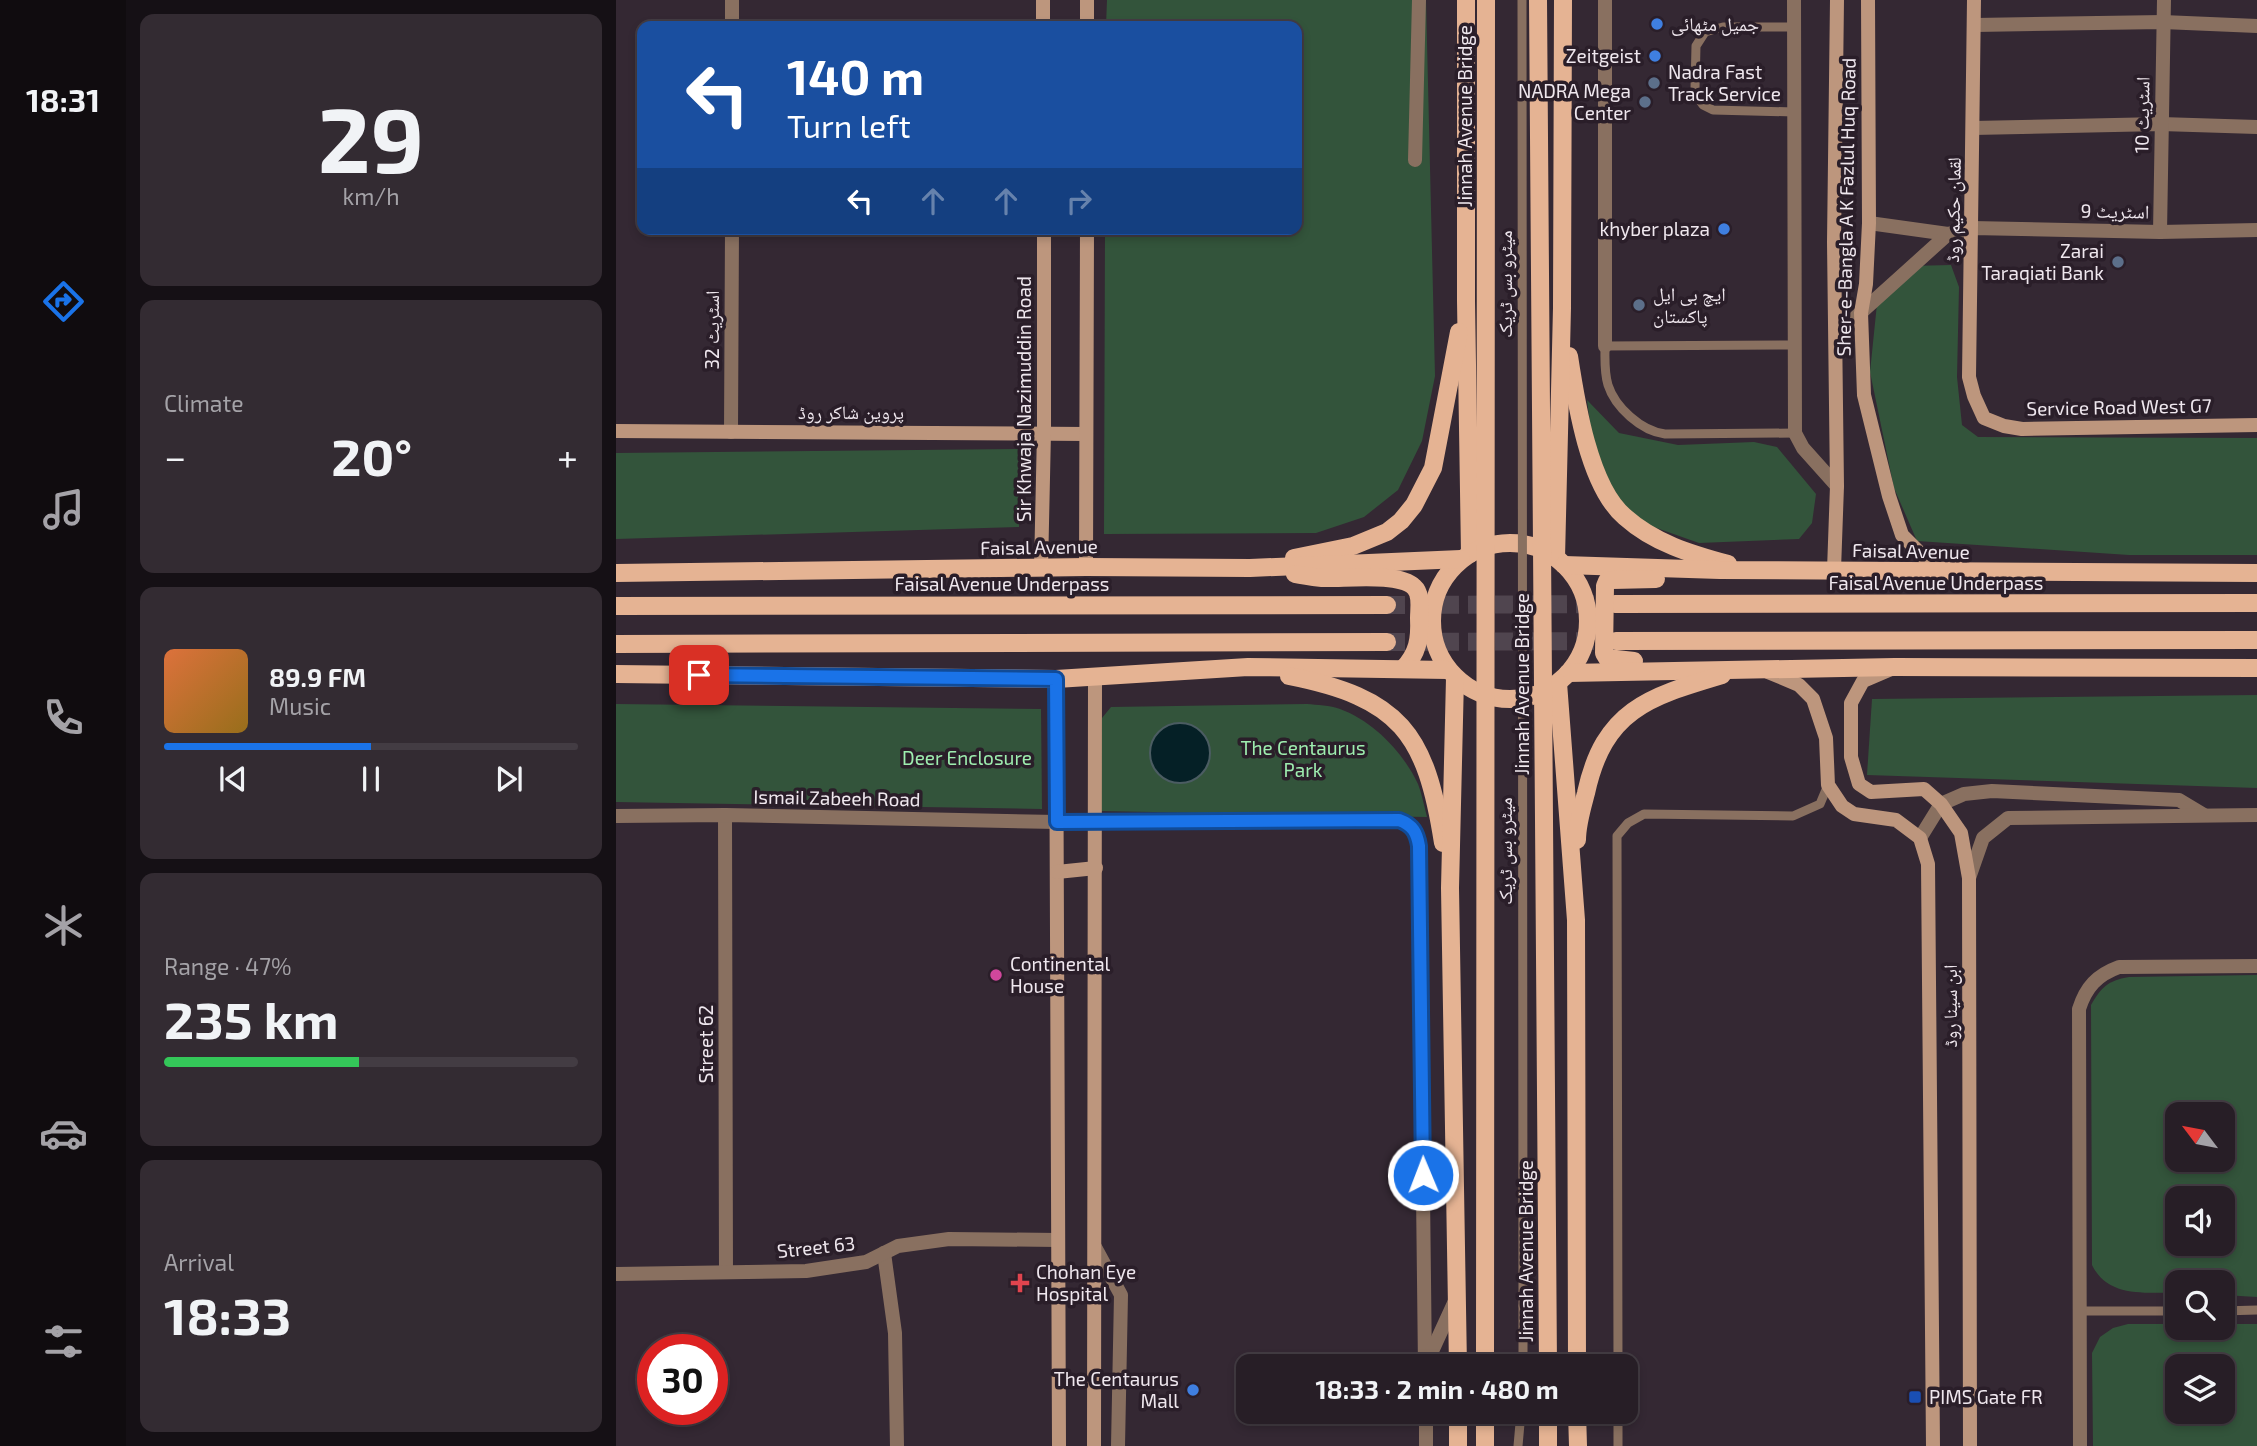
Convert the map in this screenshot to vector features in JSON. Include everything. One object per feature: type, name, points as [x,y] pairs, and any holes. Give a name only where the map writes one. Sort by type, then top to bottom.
[{"type":"main road","points":[[1043,0],[1043,21]]},
{"type":"main road","points":[[1087,0],[1087,21]]},
{"type":"main road","points":[[1466,0],[1466,556]]},
{"type":"main road","name":"Jinnah Avenue Bridge","points":[[1485,1354],[1486,0]]},
{"type":"main road","name":"Jinnah Avenue Bridge","points":[[1538,0],[1548,1354]]},
{"type":"main road","points":[[1560,561],[1563,0]]},
{"type":"main road","name":"Sher-e-Bangla A K Fazlul Huq Road","points":[[1834,570],[1837,485],[1837,0]]},
{"type":"main road","name":"Sher-e-Bangla A K Fazlul Huq Road","points":[[1868,0],[1869,223],[1866,284],[1860,313],[1864,395],[1889,496],[1902,535],[1925,558],[1975,573]]},
{"type":"main road","name":"لقمان حکیم روڈ","points":[[1974,0],[1969,377],[1984,418]]},
{"type":"main road","name":"Sir Khwaja Nazimuddin Road","points":[[1041,569],[1044,235]]},
{"type":"main road","points":[[1086,567],[1087,235]]},
{"type":"main road","points":[[1250,568],[1353,546],[1387,532],[1408,513],[1433,468],[1466,301]]},
{"type":"main road","points":[[1562,308],[1576,402],[1595,467],[1609,498],[1623,516],[1648,535],[1690,553],[1748,570]]},
{"type":"main road","name":"Service Road West G7","points":[[1984,418],[2004,426],[2022,429],[2257,425]]},
{"type":"main road","name":"پروین شاکر روڈ","points":[[616,431],[1086,434]]},
{"type":"main road","points":[[1514,543],[1536,547],[1560,561],[1579,584],[1587,606],[1588,630],[1581,653],[1563,678],[1539,694],[1517,699],[1495,699],[1474,691],[1451,674],[1436,648],[1431,624],[1434,600],[1445,577],[1466,556],[1491,545],[1514,543]]},
{"type":"main road","name":"Faisal Avenue","points":[[616,573],[1086,567],[1250,568],[1466,556]]},
{"type":"main road","name":"Faisal Avenue","points":[[1560,561],[1720,570],[2257,573]]},
{"type":"main road","points":[[1250,568],[1320,578],[1391,578],[1414,587],[1419,594],[1420,634],[1417,649],[1403,669]]},
{"type":"main road","points":[[1699,669],[1681,662],[1607,658],[1604,653],[1605,586],[1612,580],[1694,578],[1720,570]]},
{"type":"main road","name":"Faisal Avenue Underpass","points":[[1615,604],[2257,603]]},
{"type":"main road","name":"Faisal Avenue Underpass","points":[[616,606],[1387,605]]},
{"type":"main road","points":[[1616,641],[2257,640]]},
{"type":"main road","points":[[616,644],[1387,642]]},
{"type":"main road","points":[[616,674],[1056,679],[1248,667],[1403,669],[1451,674]]},
{"type":"main road","points":[[1248,667],[1327,684],[1356,694],[1385,712],[1405,730],[1416,746],[1430,781],[1450,888]]},
{"type":"main road","name":"ابن سینا روڈ","points":[[1895,667],[1863,681],[1851,703],[1851,757],[1859,784],[1871,792],[1924,789],[1941,804],[1961,833],[1969,878],[1969,1446]]},
{"type":"main road","points":[[1563,678],[1699,669],[2257,668]]},
{"type":"main road","points":[[1577,1354],[1577,832],[1587,785],[1609,733],[1629,713],[1651,700],[1691,684],[1742,669]]},
{"type":"main road","points":[[1762,669],[1799,685],[1813,699],[1826,738],[1828,785],[1842,806],[1854,814],[1896,820],[1920,838]]},
{"type":"main road","points":[[1451,674],[1450,888],[1458,1354]]},
{"type":"main road","points":[[1094,1446],[1097,868],[1095,678]]},
{"type":"main road","points":[[1563,678],[1576,920]]},
{"type":"main road","points":[[1056,679],[1059,1446]]},
{"type":"main road","points":[[1826,738],[1851,734]]},
{"type":"main road","name":"ابن سینا روڈ","points":[[1920,838],[1928,864],[1933,1446]]},
{"type":"main road","points":[[1057,872],[1097,868]]},
{"type":"main road","points":[[1458,1424],[1458,1446]]},
{"type":"main road","points":[[1485,1424],[1485,1446]]},
{"type":"main road","points":[[1548,1424],[1548,1446]]},
{"type":"main road","points":[[1577,1424],[1578,1446]]},
{"type":"street","points":[[732,21],[733,0]]},
{"type":"street","points":[[1415,160],[1419,0]]},
{"type":"street","points":[[1605,0],[1605,345]]},
{"type":"street","points":[[1794,0],[1795,433],[1803,448],[1837,485]]},
{"type":"street","name":"اسٹریٹ 10","points":[[2160,232],[2164,0]]},
{"type":"street","points":[[1975,25],[2163,22],[2257,26]]},
{"type":"street","points":[[1973,128],[2161,124],[2257,127]]},
{"type":"street","points":[[1869,223],[1948,233],[1972,228]]},
{"type":"street","name":"اسٹریٹ 9","points":[[1972,228],[2160,232],[2257,230]]},
{"type":"street","points":[[1836,335],[1948,233]]},
{"type":"street","name":"اسٹریٹ 32","points":[[731,432],[732,235]]},
{"type":"street","points":[[1920,838],[1941,804],[1965,794],[1992,791],[2179,800],[2205,816]]},
{"type":"street","name":"Ismail Zabeeh Road","points":[[616,816],[724,815],[1057,822],[1399,820],[1406,823],[1417,835],[1425,1354]]},
{"type":"street","name":"Street 62","points":[[724,815],[726,1272]]},
{"type":"street","points":[[1969,878],[1983,838],[2008,818],[2257,815]]},
{"type":"street","points":[[2080,1446],[2079,1009],[2083,996],[2104,972],[2119,967],[2257,966]]},
{"type":"street","name":"Street 63","points":[[616,1274],[806,1271],[866,1262],[898,1246],[949,1239],[1058,1240]]},
{"type":"street","points":[[1095,1247],[1121,1296],[1118,1446]]},
{"type":"street","points":[[884,1253],[895,1333],[897,1446]]},
{"type":"street","points":[[1431,1354],[1458,1296]]},
{"type":"street","points":[[1426,1424],[1426,1446]]},
{"type":"lane","name":"میٹرو بس ٹریک","points":[[1522,0],[1523,1354]]},
{"type":"lane","points":[[1794,27],[1723,27],[1705,32],[1696,46],[1695,88],[1699,100],[1713,110],[1794,112]]},
{"type":"lane","points":[[1794,345],[1605,345],[1605,372],[1612,395],[1635,420],[1651,431],[1665,434],[1795,433]]},
{"type":"lane","points":[[1618,1354],[1617,836],[1628,823],[1644,814],[1793,816],[1820,804],[1828,785]]},
{"type":"lane","points":[[2235,1311],[2257,1310]]},
{"type":"lane","points":[[2080,1311],[2165,1311]]},
{"type":"lane","points":[[1518,1446],[1521,1424]]},
{"type":"lane","points":[[1523,1424],[1525,1446]]},
{"type":"lane","points":[[1618,1424],[1618,1446]]},
{"type":"green space","points":[[1107,0],[1426,0],[1435,376],[1422,441],[1398,490],[1364,517],[1316,533],[1104,534],[1105,235],[1302,235],[1302,21],[1106,21]]},
{"type":"green space","points":[[1951,265],[1959,287],[1957,377],[1962,425],[1978,437],[2257,438],[2257,555],[2129,555],[1917,541],[1894,488],[1870,372],[1878,294],[1910,266]]},
{"type":"green space","points":[[1587,400],[1619,433],[1678,445],[1754,442],[1777,447],[1816,494],[1812,523],[1799,539],[1699,543],[1634,520],[1595,462]]},
{"type":"green space","points":[[1023,449],[1019,527],[616,539],[616,453]]},
{"type":"green space","points":[[2257,695],[2257,788],[1867,775],[1872,699]]},
{"type":"green space","name":"Deer Enclosure","points":[[616,704],[1041,709],[1042,809],[616,802]]},
{"type":"green space","name":"The Centaurus Park","points":[[1307,704],[1332,707],[1352,714],[1386,739],[1412,772],[1427,817],[1099,811],[1102,718],[1111,707]]},
{"type":"green space","points":[[2257,975],[2257,1297],[2235,1296],[2235,1270],[2165,1270],[2165,1293],[2140,1292],[2117,1288],[2108,1283],[2092,1265],[2091,1005],[2106,986],[2129,977]]},
{"type":"green space","points":[[2128,1324],[2165,1324],[2165,1340],[2235,1340],[2235,1324],[2257,1324],[2257,1446],[2093,1446],[2092,1353],[2100,1337],[2113,1328]]},
{"type":"water","points":[[1180,723],[1201,732],[1210,753],[1201,774],[1180,783],[1159,774],[1150,753],[1159,732]]},
{"type":"tunnel","points":[[1387,605],[1615,604]]},
{"type":"tunnel","points":[[1387,642],[1616,641]]},
{"type":"place","name":"جمیل مٹھائی","points":[[1657,24]]},
{"type":"place","name":"Zeitgeist","points":[[1655,56]]},
{"type":"place","name":"Nadra Fast Track Service","points":[[1654,83]]},
{"type":"place","name":"NADRA Mega Center","points":[[1645,102]]},
{"type":"place","name":"khyber plaza","points":[[1724,229]]},
{"type":"place","name":"Zarai Taraqiati Bank","points":[[2118,262]]},
{"type":"place","name":"ایچ بی ایل پاکستان","points":[[1639,305]]},
{"type":"place","name":"Continental House","points":[[996,975]]},
{"type":"place","name":"Chohan Eye Hospital","points":[[1020,1283]]},
{"type":"place","name":"The Centaurus Mall","points":[[1193,1390]]},
{"type":"place","name":"PIMS Gate FR","points":[[1915,1397]]},
{"type":"route","points":[[699,675],[1056,679],[1057,822],[1399,820],[1406,823],[1417,835],[1419,846],[1423,1175]]}]
